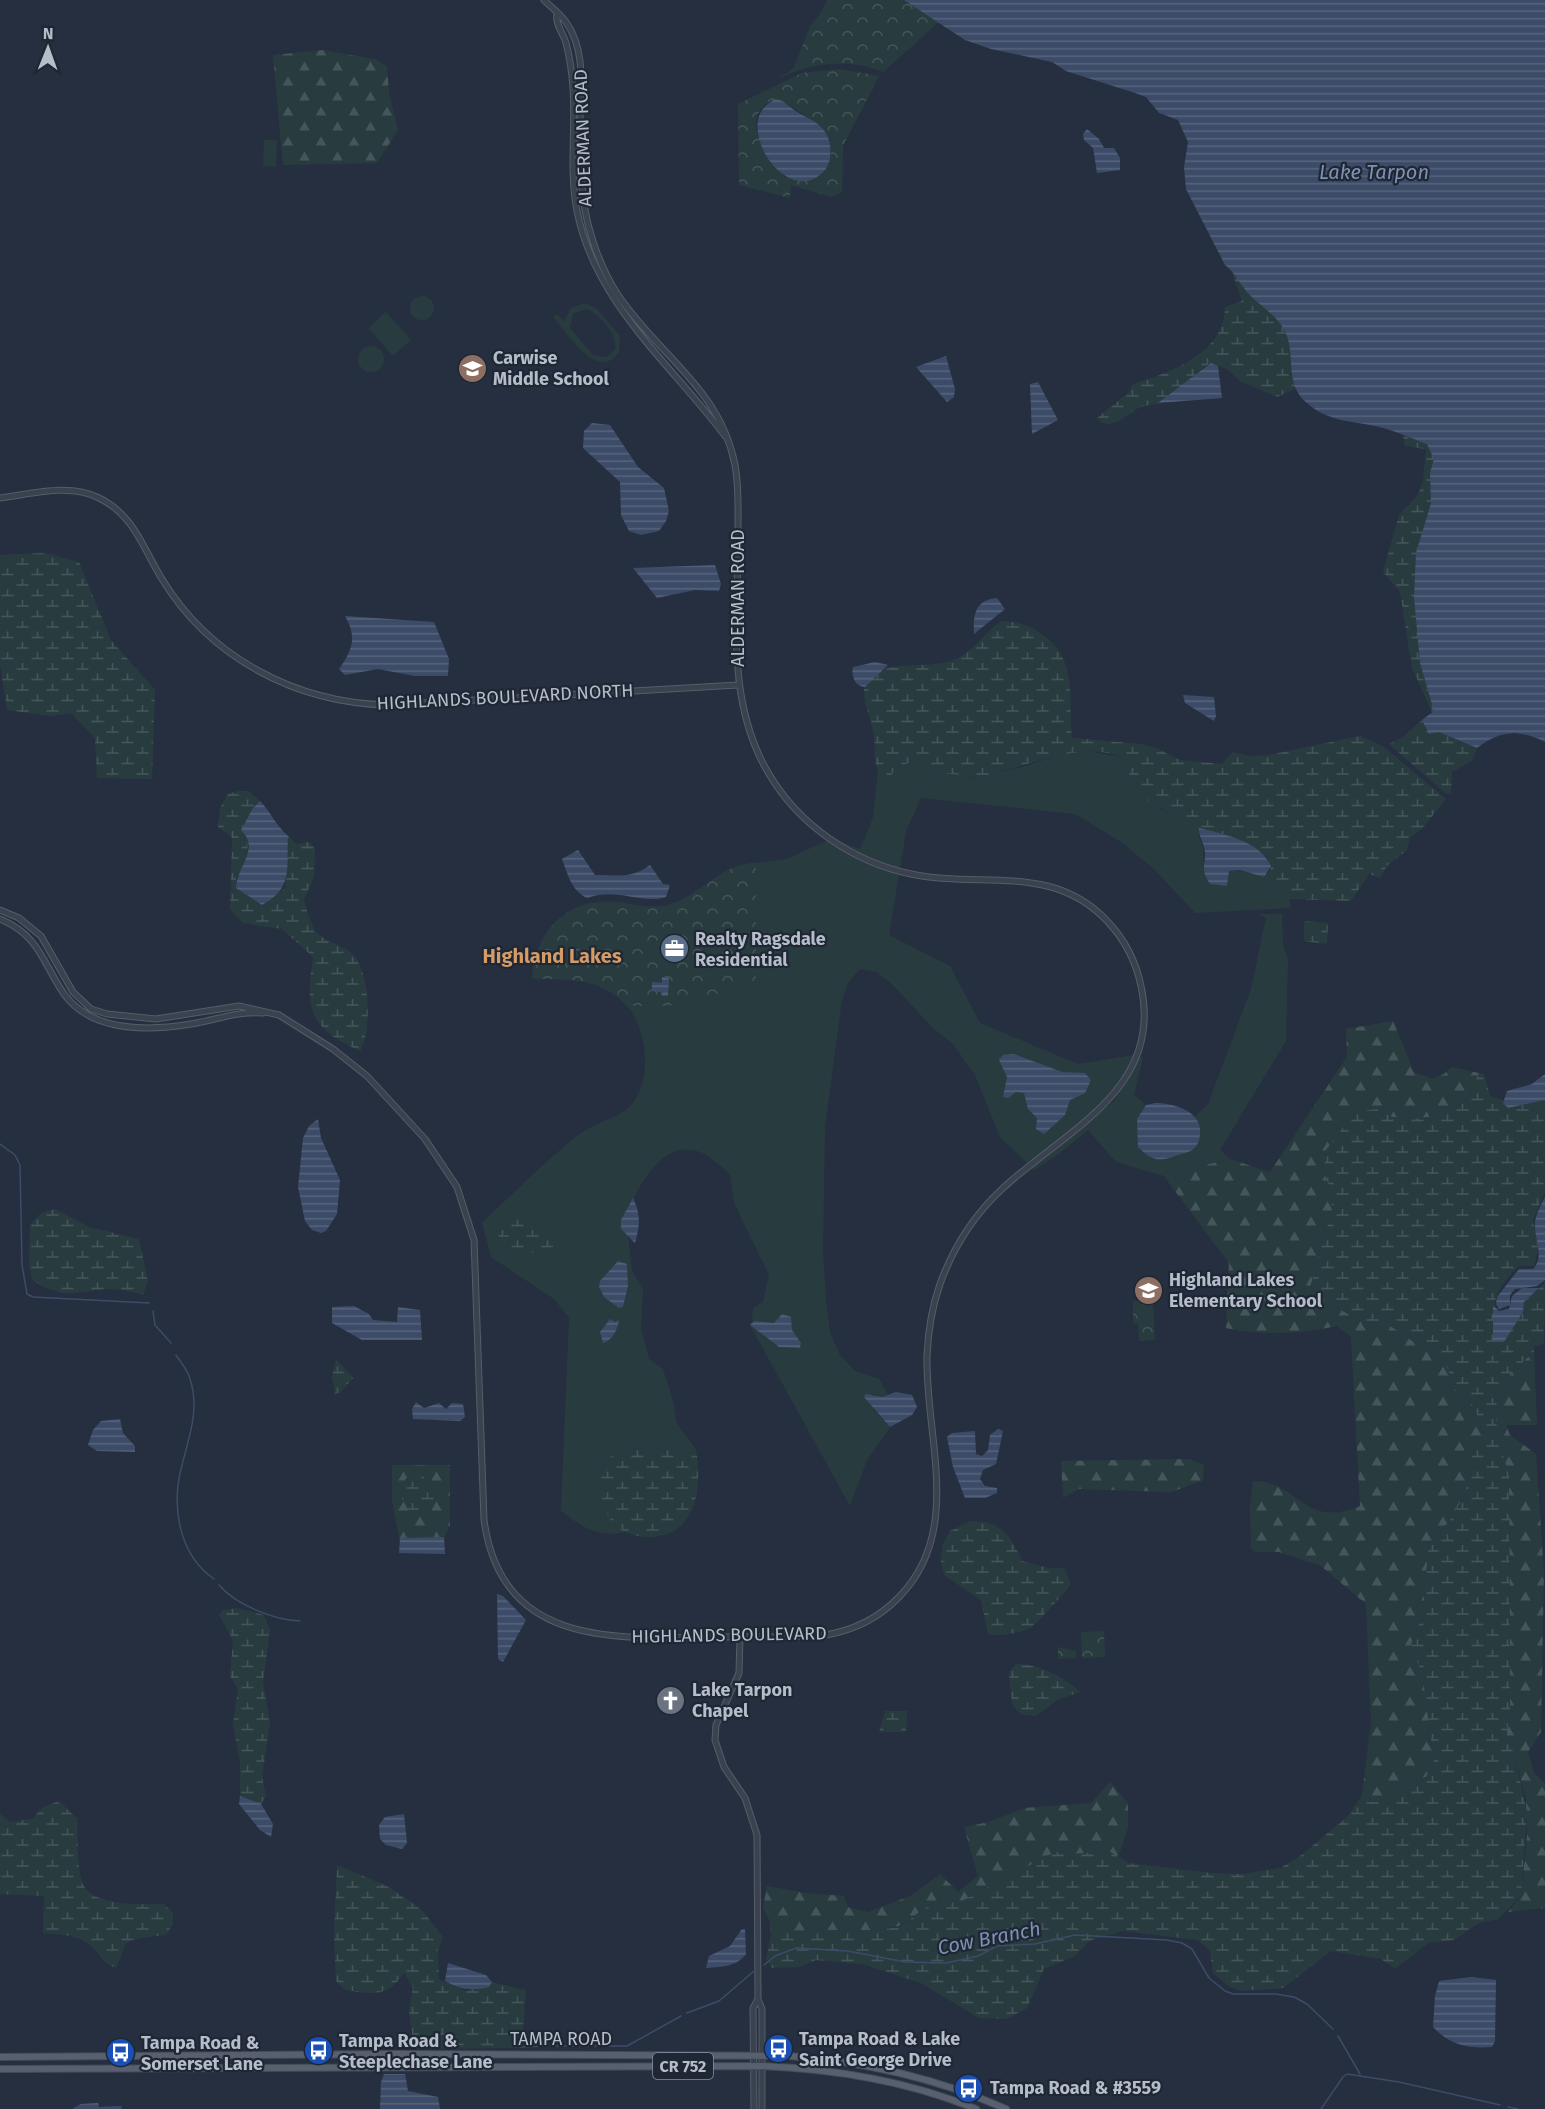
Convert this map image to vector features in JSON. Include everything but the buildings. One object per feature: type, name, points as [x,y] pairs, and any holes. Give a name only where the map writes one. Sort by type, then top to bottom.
[{"type":"main road","name":"TAMPA ROAD","points":[[0,2057],[763,2054],[823,2059],[880,2068],[937,2083],[1006,2109]]},
{"type":"main road","name":"TAMPA ROAD","points":[[0,2069],[758,2066],[813,2069],[877,2079],[938,2095],[976,2109]]},
{"type":"street","name":"ALDERMAN ROAD","points":[[544,0],[569,27],[580,62],[583,193],[589,227],[603,266],[618,296],[633,316],[713,406],[724,425],[737,472],[738,489],[738,685]]},
{"type":"street","name":"ALDERMAN ROAD","points":[[557,14],[556,20],[568,53],[573,90],[576,202],[590,254],[609,293],[628,320],[697,398],[728,440]]},
{"type":"street","name":"HIGHLANDS BOULEVARD NORTH","points":[[0,498],[73,491],[97,497],[112,505],[135,529],[163,582],[196,625],[222,648],[256,671],[317,696],[358,704],[387,705],[738,685]]},
{"type":"street","name":"HIGHLANDS BOULEVARD","points":[[0,910],[19,918],[40,936],[78,999],[98,1012],[162,1018],[232,1006],[272,1014],[300,1026],[367,1076],[425,1139],[457,1187],[470,1224],[475,1249],[484,1520],[492,1555],[508,1584],[523,1601],[540,1615],[559,1625],[588,1634],[812,1636],[851,1628],[890,1606],[916,1577],[929,1552],[937,1518],[927,1358],[932,1314],[943,1276],[966,1230],[991,1200],[1112,1099],[1128,1074],[1137,1053],[1144,1007],[1139,976],[1124,942],[1100,914],[1074,896],[1035,882],[937,878],[900,872],[859,856],[822,833],[789,801],[767,771],[750,734],[738,685]]},
{"type":"street","name":"HIGHLANDS BOULEVARD","points":[[0,919],[31,939],[42,953],[73,1006],[86,1016],[100,1022],[161,1028],[204,1022],[232,1014],[272,1014]]},
{"type":"street","points":[[740,1636],[739,1673],[716,1725],[715,1740],[724,1767],[746,1798],[757,1835],[758,1999],[762,2009],[763,2054],[758,2066],[754,2109]]},
{"type":"street","points":[[758,1999],[753,2008],[753,2054],[758,2066],[762,2109]]},
{"type":"green space","points":[[827,0],[904,0],[939,22],[883,72],[870,67],[843,63],[802,69],[777,79],[793,69],[811,25]]},
{"type":"green space","points":[[323,50],[374,59],[387,66],[389,93],[398,130],[377,163],[283,165],[273,55]]},
{"type":"green space","points":[[839,69],[879,76],[843,146],[842,192],[831,197],[791,185],[790,198],[739,185],[738,104],[802,73]],"holes":[[[770,101],[785,102],[822,127],[831,153],[826,169],[785,177],[764,150],[756,129],[757,118],[761,109]]]},
{"type":"green space","points":[[264,140],[277,140],[276,167],[263,166]]},
{"type":"green space","points":[[1236,267],[1286,308],[1297,388],[1277,397],[1240,381],[1227,369],[1210,363],[1164,402],[1141,407],[1113,423],[1108,424],[1097,418],[1128,393],[1133,384],[1178,367],[1206,349],[1216,337],[1223,323],[1225,307],[1242,301],[1232,272]]},
{"type":"green space","points":[[422,296],[431,299],[434,308],[431,317],[422,320],[413,317],[410,308],[413,299]]},
{"type":"green space","points":[[584,303],[597,309],[620,336],[619,352],[611,360],[602,362],[583,352],[553,317],[557,314],[564,321],[571,308]],"holes":[[[586,309],[602,319],[614,337],[615,349],[607,357],[593,355],[570,328],[573,314]]]},
{"type":"green space","points":[[386,312],[411,340],[393,356],[368,328]]},
{"type":"green space","points":[[371,346],[380,350],[384,359],[380,368],[371,372],[362,368],[358,359],[362,350]]},
{"type":"green space","points":[[1365,421],[1436,428],[1439,708],[1432,712],[1412,668],[1400,592],[1383,572],[1399,515],[1418,495],[1423,481],[1426,449],[1405,446],[1403,434]]},
{"type":"green space","points":[[45,553],[79,562],[111,640],[155,690],[152,779],[97,778],[95,738],[71,713],[50,716],[7,710],[0,664],[0,555]]},
{"type":"green space","points":[[1002,621],[1021,624],[1038,631],[1057,649],[1064,660],[1070,685],[1072,738],[1141,744],[1156,748],[1180,760],[1222,764],[1232,752],[1251,756],[1269,755],[1360,736],[1384,747],[1446,799],[1422,829],[1410,837],[1407,850],[1387,866],[1380,878],[1369,874],[1351,901],[1289,899],[1277,889],[1267,857],[1230,836],[1201,829],[1151,804],[1135,787],[1121,757],[1107,753],[1077,752],[974,777],[937,775],[911,762],[897,767],[890,777],[880,774],[875,760],[874,736],[864,688],[888,668],[939,664],[956,659],[969,651]]},
{"type":"green space","points":[[1422,720],[1429,734],[1439,732],[1477,748],[1472,761],[1452,772],[1451,793],[1446,794],[1389,744],[1403,737]]},
{"type":"green space","points":[[1087,751],[1121,757],[1135,787],[1161,810],[1199,826],[1203,866],[1210,884],[1227,879],[1229,871],[1268,873],[1271,866],[1277,889],[1290,899],[1290,908],[1195,913],[1154,869],[1121,842],[1075,814],[921,798],[906,831],[900,869],[869,858],[839,841],[860,849],[873,818],[878,770],[880,774],[911,762],[937,775],[951,772],[973,778],[1026,766],[1063,753]]},
{"type":"green space","points":[[248,791],[260,801],[253,808],[247,836],[248,857],[236,879],[236,887],[262,905],[285,888],[288,836],[296,844],[309,842],[315,848],[314,876],[304,900],[316,932],[351,953],[360,965],[366,990],[368,1018],[360,1051],[330,1034],[314,1015],[310,991],[313,957],[282,929],[243,923],[230,909],[232,837],[218,827],[220,808],[228,794]]},
{"type":"green space","points":[[828,840],[867,863],[899,874],[889,935],[950,966],[980,1023],[1078,1064],[1134,1055],[1114,1089],[1101,1103],[1028,1164],[1000,1137],[975,1075],[953,1044],[933,1028],[892,984],[876,972],[860,969],[848,983],[842,1000],[825,1127],[823,1252],[826,1300],[830,1333],[840,1355],[855,1371],[879,1379],[888,1394],[881,1397],[872,1394],[873,1409],[890,1427],[867,1460],[850,1506],[750,1325],[779,1347],[800,1348],[801,1343],[792,1330],[791,1320],[782,1314],[774,1323],[752,1321],[753,1308],[763,1302],[769,1275],[734,1203],[730,1174],[700,1152],[685,1150],[671,1153],[648,1174],[632,1202],[621,1229],[628,1236],[632,1271],[643,1289],[641,1329],[649,1359],[663,1369],[677,1424],[696,1449],[697,1456],[676,1446],[630,1449],[610,1457],[598,1474],[613,1524],[626,1532],[608,1534],[591,1530],[561,1510],[569,1318],[554,1299],[491,1257],[482,1223],[578,1135],[622,1113],[636,1099],[641,1087],[645,1058],[640,1029],[627,1006],[669,1006],[756,983],[756,863],[787,859]],"holes":[[[618,1261],[627,1264],[628,1286],[623,1307],[619,1308],[599,1290],[600,1281]]]},
{"type":"green space","points":[[756,863],[756,984],[669,1006],[627,1006],[606,989],[595,985],[571,980],[532,979],[534,962],[546,933],[568,912],[582,905],[598,902],[652,907],[674,903],[733,868]]},
{"type":"green space","points":[[1258,914],[1282,914],[1283,945],[1288,958],[1286,1041],[1220,1150],[1230,1159],[1185,1170],[1169,1183],[1164,1176],[1116,1162],[1088,1130],[1059,1154],[1034,1170],[1031,1168],[1114,1101],[1139,1056],[1143,1057],[1134,1095],[1146,1105],[1137,1119],[1159,1161],[1169,1158],[1199,1124],[1194,1117],[1208,1104],[1251,989],[1266,918]]},
{"type":"green space","points":[[1304,921],[1328,923],[1327,944],[1304,941]]},
{"type":"green space","points":[[1393,1021],[1414,1072],[1432,1079],[1444,1074],[1451,1067],[1479,1073],[1467,1099],[1439,1116],[1411,1119],[1392,1117],[1377,1109],[1324,1172],[1331,1191],[1332,1215],[1323,1236],[1311,1285],[1316,1295],[1358,1320],[1389,1325],[1446,1364],[1455,1389],[1474,1406],[1484,1438],[1472,1453],[1465,1494],[1449,1522],[1434,1537],[1428,1551],[1423,1614],[1411,1645],[1423,1677],[1434,1763],[1426,1777],[1408,1783],[1381,1802],[1358,1801],[1362,1795],[1371,1721],[1366,1604],[1321,1566],[1279,1552],[1255,1552],[1251,1548],[1250,1505],[1253,1481],[1281,1488],[1313,1509],[1341,1512],[1360,1506],[1351,1337],[1337,1326],[1282,1333],[1226,1328],[1229,1263],[1169,1183],[1185,1170],[1230,1159],[1270,1172],[1347,1057],[1346,1029]]},
{"type":"green space","points":[[1479,1073],[1484,1074],[1490,1096],[1502,1100],[1508,1108],[1545,1100],[1545,1192],[1533,1220],[1538,1249],[1534,1266],[1519,1266],[1510,1275],[1498,1292],[1493,1318],[1493,1342],[1504,1342],[1523,1312],[1524,1302],[1545,1283],[1544,1344],[1534,1346],[1534,1352],[1507,1379],[1496,1405],[1499,1441],[1509,1476],[1510,1711],[1506,1738],[1514,1753],[1527,1812],[1521,1896],[1498,1919],[1479,1923],[1454,1940],[1428,1943],[1395,1969],[1381,1959],[1331,1951],[1283,1988],[1242,1991],[1228,1986],[1213,1973],[1210,1951],[1198,1940],[1123,1931],[1089,1941],[1075,1956],[1044,1969],[1027,2008],[1007,2019],[979,2018],[921,1983],[862,1964],[816,1960],[798,1967],[772,1968],[766,1959],[771,1935],[791,1931],[877,1930],[899,1927],[936,1901],[958,1903],[1055,1852],[1074,1854],[1109,1851],[1128,1863],[1211,1873],[1242,1874],[1280,1868],[1299,1857],[1347,1817],[1358,1801],[1381,1802],[1408,1783],[1426,1777],[1434,1763],[1423,1677],[1411,1645],[1423,1614],[1428,1551],[1434,1537],[1449,1522],[1465,1494],[1472,1453],[1484,1437],[1474,1406],[1455,1389],[1446,1364],[1389,1325],[1358,1320],[1316,1295],[1311,1285],[1323,1236],[1332,1215],[1331,1191],[1324,1172],[1326,1150],[1355,1112],[1377,1109],[1392,1117],[1411,1119],[1439,1116],[1467,1099]]},
{"type":"green space","points":[[55,1209],[89,1227],[139,1239],[148,1282],[143,1294],[111,1289],[64,1293],[33,1281],[29,1266],[30,1225],[41,1213]]},
{"type":"green space","points":[[510,1218],[537,1222],[547,1236],[553,1237],[554,1246],[548,1250],[534,1252],[500,1243],[498,1231]]},
{"type":"green space","points":[[1133,1301],[1153,1301],[1155,1340],[1139,1341],[1138,1324],[1133,1323]]},
{"type":"green space","points":[[1534,1352],[1537,1425],[1506,1425],[1510,1435],[1536,1454],[1544,1574],[1541,1732],[1528,1752],[1534,1773],[1545,1783],[1545,1908],[1508,1912],[1521,1896],[1527,1835],[1526,1799],[1514,1753],[1506,1738],[1510,1711],[1509,1476],[1499,1441],[1496,1405],[1504,1383]]},
{"type":"green space","points":[[336,1359],[353,1378],[341,1392],[335,1394],[332,1376]]},
{"type":"green space","points":[[676,1446],[697,1456],[698,1485],[691,1512],[684,1523],[674,1531],[661,1536],[644,1537],[618,1528],[606,1511],[598,1474],[610,1457],[630,1449]]},
{"type":"green space","points":[[1189,1459],[1204,1465],[1203,1480],[1172,1492],[1079,1489],[1063,1498],[1061,1461]]},
{"type":"green space","points":[[392,1465],[450,1465],[450,1526],[444,1537],[400,1538],[400,1541],[392,1500]]},
{"type":"green space","points":[[423,1476],[435,1498],[431,1512],[420,1515],[410,1512],[399,1493],[406,1478]]},
{"type":"green space","points":[[971,1521],[990,1524],[1003,1531],[1009,1537],[1022,1561],[1048,1568],[1064,1568],[1071,1584],[1033,1626],[1024,1631],[1011,1634],[988,1634],[981,1600],[944,1575],[941,1562],[942,1546],[950,1531]]},
{"type":"green space","points":[[238,1608],[264,1615],[270,1631],[263,1682],[270,1723],[262,1777],[266,1796],[261,1804],[240,1796],[240,1763],[233,1724],[238,1689],[230,1676],[233,1640],[219,1615],[223,1610]]},
{"type":"green space","points":[[1104,1631],[1105,1657],[1082,1658],[1081,1632]]},
{"type":"green space","points":[[1058,1647],[1076,1651],[1076,1658],[1058,1659]]},
{"type":"green space","points":[[1016,1664],[1034,1666],[1051,1672],[1081,1692],[1059,1699],[1036,1716],[1020,1714],[1012,1704],[1009,1672]]},
{"type":"green space","points":[[885,1711],[907,1711],[906,1732],[879,1732]]},
{"type":"green space","points":[[1110,1782],[1128,1803],[1128,1827],[1118,1858],[1108,1851],[1074,1854],[1055,1852],[958,1904],[936,1901],[899,1926],[877,1930],[791,1931],[771,1935],[770,1921],[763,1908],[767,1886],[806,1893],[844,1896],[848,1907],[868,1912],[910,1896],[940,1874],[958,1892],[978,1876],[964,1827],[989,1822],[1024,1808],[1091,1803]]},
{"type":"green space","points":[[59,1801],[77,1819],[78,1857],[81,1879],[85,1888],[104,1900],[130,1904],[164,1904],[173,1913],[173,1922],[167,1934],[126,1943],[116,1968],[81,1940],[43,1933],[44,1896],[0,1894],[0,1814],[10,1822],[32,1819],[43,1807]]},
{"type":"green space","points":[[337,1865],[389,1887],[421,1909],[443,1937],[438,1949],[439,1979],[465,1991],[491,1982],[526,1990],[523,2033],[517,2048],[414,2049],[409,2010],[413,1988],[404,1973],[391,1987],[371,1993],[345,1990],[336,1981],[334,1936]]},
{"type":"water","name":"Lake Tarpon","points":[[904,0],[1545,0],[1545,742],[1527,735],[1510,733],[1485,742],[1477,748],[1439,732],[1429,734],[1422,720],[1434,711],[1420,663],[1414,597],[1416,553],[1431,503],[1430,473],[1434,459],[1427,444],[1381,427],[1331,417],[1315,409],[1300,396],[1293,380],[1289,345],[1284,329],[1275,317],[1247,292],[1225,265],[1186,189],[1184,167],[1188,142],[1178,120],[1159,113],[1146,97],[1066,71],[1052,62],[991,49],[965,40]]},
{"type":"water","points":[[776,99],[817,123],[826,133],[830,145],[830,158],[821,174],[806,181],[792,179],[778,170],[767,156],[759,140],[758,124],[763,109]]},
{"type":"water","points":[[1087,129],[1099,139],[1104,148],[1114,148],[1120,158],[1120,170],[1097,173],[1093,148],[1084,140],[1083,134]]},
{"type":"water","points":[[946,356],[955,389],[954,397],[947,402],[916,367]]},
{"type":"water","points":[[1211,363],[1218,366],[1222,398],[1158,403]]},
{"type":"water","points":[[1038,382],[1058,420],[1032,434],[1030,384]]},
{"type":"water","points":[[592,423],[610,425],[638,467],[664,488],[669,511],[659,531],[641,535],[629,531],[621,515],[620,482],[583,448],[584,431]]},
{"type":"water","points":[[715,565],[721,584],[719,591],[695,590],[657,598],[633,568]]},
{"type":"water","points":[[997,598],[1005,609],[974,634],[975,615],[980,605]]},
{"type":"water","points":[[345,616],[434,622],[449,659],[448,676],[415,676],[378,669],[345,675],[339,669],[348,655],[352,637]]},
{"type":"water","points":[[875,662],[888,665],[865,687],[856,683],[853,677],[853,667]]},
{"type":"water","points":[[1183,695],[1214,697],[1216,716],[1214,721],[1185,703]]},
{"type":"water","points":[[260,801],[288,836],[284,884],[279,892],[262,905],[236,888],[249,845],[247,837],[241,830],[253,808]]},
{"type":"water","points":[[1199,828],[1229,836],[1250,845],[1266,857],[1271,866],[1264,877],[1240,870],[1229,871],[1227,886],[1210,884],[1204,869],[1205,853]]},
{"type":"water","points":[[578,850],[595,875],[630,874],[650,865],[663,884],[670,885],[666,897],[648,899],[609,894],[587,898],[577,891],[562,859]]},
{"type":"water","points":[[662,977],[669,978],[668,996],[652,991],[652,982],[662,983]]},
{"type":"water","points":[[1014,1054],[1062,1072],[1085,1073],[1091,1080],[1085,1093],[1070,1100],[1065,1115],[1044,1134],[1036,1129],[1037,1118],[1028,1109],[1024,1093],[1016,1092],[1008,1098],[1003,1097],[1007,1077],[999,1060],[1003,1055]]},
{"type":"water","points":[[1545,1074],[1545,1100],[1508,1108],[1503,1103],[1507,1091],[1532,1084]]},
{"type":"water","points":[[1155,1103],[1178,1107],[1196,1119],[1200,1135],[1194,1148],[1169,1158],[1155,1159],[1138,1147],[1137,1119],[1146,1105]]},
{"type":"water","points":[[318,1119],[321,1138],[340,1180],[337,1214],[326,1231],[321,1233],[312,1230],[305,1221],[298,1187],[303,1138],[309,1126]]},
{"type":"water","points":[[1545,1197],[1545,1280],[1537,1286],[1515,1289],[1510,1295],[1510,1305],[1499,1309],[1496,1304],[1497,1297],[1519,1269],[1533,1269],[1536,1264],[1539,1253],[1535,1221]]},
{"type":"water","points":[[633,1198],[639,1220],[635,1243],[621,1229],[621,1220]]},
{"type":"water","points":[[618,1261],[627,1264],[628,1286],[623,1307],[619,1308],[604,1297],[599,1287],[600,1281]]},
{"type":"water","points":[[1522,1288],[1539,1288],[1524,1302],[1523,1312],[1504,1342],[1493,1342],[1493,1305],[1499,1311],[1509,1309],[1512,1296]]},
{"type":"water","points":[[354,1306],[369,1314],[373,1320],[397,1322],[398,1307],[420,1310],[422,1340],[362,1340],[332,1323],[332,1307]]},
{"type":"water","points":[[782,1314],[791,1317],[792,1330],[801,1343],[800,1348],[779,1347],[750,1325],[754,1321],[774,1323]]},
{"type":"water","points":[[610,1319],[615,1322],[619,1320],[612,1337],[603,1343],[600,1332]]},
{"type":"water","points":[[896,1392],[912,1395],[917,1407],[912,1415],[890,1427],[864,1397],[866,1394],[882,1397]]},
{"type":"water","points":[[416,1402],[424,1408],[439,1403],[446,1409],[452,1403],[463,1404],[465,1417],[460,1421],[413,1419],[412,1409]]},
{"type":"water","points":[[120,1419],[123,1433],[135,1446],[135,1452],[97,1451],[88,1445],[93,1430],[101,1421]]},
{"type":"water","points":[[998,1429],[1003,1431],[996,1464],[983,1470],[980,1479],[985,1486],[997,1488],[997,1493],[985,1498],[965,1498],[953,1467],[947,1437],[952,1433],[975,1431],[976,1454],[982,1456],[988,1450],[990,1435]]},
{"type":"water","points":[[444,1537],[445,1554],[399,1553],[400,1538]]},
{"type":"water","points":[[497,1594],[503,1596],[526,1620],[503,1662],[498,1659]]},
{"type":"water","points":[[240,1796],[261,1804],[273,1824],[271,1837],[260,1830],[239,1804]]},
{"type":"water","points":[[404,1814],[407,1843],[402,1849],[386,1845],[380,1839],[379,1825],[385,1817]]},
{"type":"water","points":[[742,1929],[745,1929],[746,1954],[742,1959],[728,1966],[706,1968],[709,1956],[730,1946]]},
{"type":"water","points":[[448,1963],[486,1975],[492,1982],[489,1987],[477,1989],[466,1989],[451,1984],[445,1981]]},
{"type":"water","points":[[1471,1977],[1496,1980],[1495,2041],[1492,2047],[1460,2045],[1446,2038],[1433,2027],[1435,1996],[1439,1981]]},
{"type":"water","points":[[384,2074],[405,2074],[408,2091],[438,2097],[440,2109],[380,2109],[381,2082]]},
{"type":"water","points":[[98,2103],[99,2107],[121,2106],[122,2109],[72,2109],[81,2104]]},
{"type":"waterway","points":[[0,1144],[15,1155],[20,1165],[22,1265],[27,1294],[33,1297],[149,1303]]},
{"type":"waterway","points":[[153,1311],[155,1325],[171,1343]]},
{"type":"waterway","points":[[176,1355],[189,1376],[194,1401],[194,1412],[177,1496],[180,1528],[192,1556],[214,1579]]},
{"type":"waterway","points":[[219,1585],[235,1599],[256,1610],[279,1618],[300,1621]]},
{"type":"waterway","name":"Cow Branch","points":[[764,1965],[775,1956],[796,1948],[848,1951],[905,1962],[946,1963],[978,1956],[997,1946],[1035,1944],[1075,1935],[1167,1940],[1182,1943],[1192,1949],[1209,1978],[1225,1991],[1233,1994],[1276,1994],[1294,1997],[1307,2004],[1333,2029]]},
{"type":"waterway","name":"Cow Branch","points":[[687,2013],[719,2001],[754,1971]]},
{"type":"waterway","name":"Cow Branch","points":[[554,2046],[627,2046],[681,2016]]},
{"type":"waterway","name":"Cow Branch","points":[[1338,2036],[1360,2074]]},
{"type":"waterway","name":"Cow Branch","points":[[519,2047],[546,2046]]},
{"type":"waterway","name":"Cow Branch","points":[[1321,2109],[1347,2074],[1399,2082],[1500,2105]]},
{"type":"waterway","name":"Cow Branch","points":[[1508,2107],[1518,2109]]},
{"type":"place","name":"Carwise Middle School","points":[[472,368]]},
{"type":"place","name":"Realty Ragsdale Residential","points":[[674,949]]},
{"type":"place","name":"Highland Lakes Elementary School","points":[[1148,1290]]},
{"type":"place","name":"Lake Tarpon Chapel","points":[[671,1700]]},
{"type":"place","name":"Tampa Road & Lake Saint George Drive","points":[[778,2049]]},
{"type":"place","name":"Tampa Road & Steeplechase Lane","points":[[318,2051]]},
{"type":"place","name":"Tampa Road & Somerset Lane","points":[[120,2053]]},
{"type":"place","name":"Tampa Road & #3559","points":[[969,2088]]},
{"type":"district","name":"Highland Lakes","points":[[552,956]]}]
